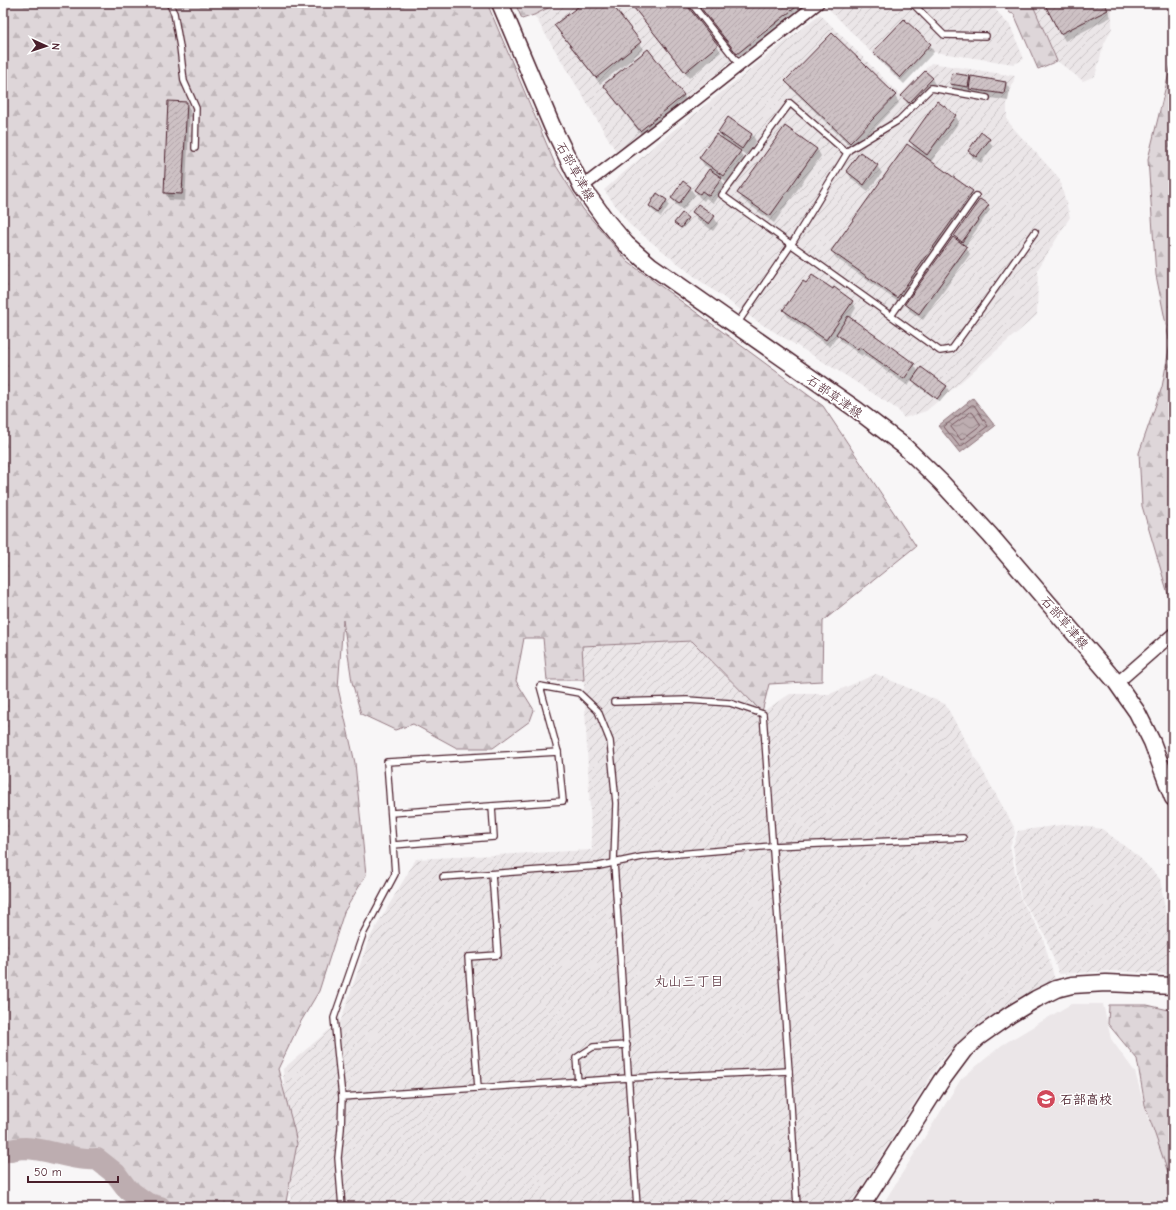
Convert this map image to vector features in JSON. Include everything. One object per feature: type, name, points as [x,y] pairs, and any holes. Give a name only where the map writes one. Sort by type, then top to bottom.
[{"type":"main road","name":"石部草津線","points":[[500,3],[552,126],[582,187],[605,219],[626,244],[650,265],[857,410],[904,446],[941,482],[990,535],[1117,683],[1137,712],[1152,742],[1173,798]]},
{"type":"main road","points":[[861,1207],[941,1081],[964,1050],[976,1038],[1011,1014],[1056,989],[1072,985],[1106,983],[1173,986]]},
{"type":"street","points":[[582,187],[818,3]]},
{"type":"street","points":[[1117,683],[1173,634]]},
{"type":"lane","points":[[169,3],[174,13],[184,81],[196,108],[195,148]]},
{"type":"lane","points":[[691,3],[740,65]]},
{"type":"lane","points":[[912,3],[944,35],[986,36]]},
{"type":"lane","points":[[736,326],[791,244],[849,150],[899,120],[931,88],[987,98]]},
{"type":"lane","points":[[848,153],[790,103],[722,195],[940,351],[952,349],[1035,232]]},
{"type":"lane","points":[[891,316],[976,196]]},
{"type":"lane","points":[[391,813],[563,801],[558,752],[540,686],[579,693],[598,710],[610,741],[616,804],[614,862],[637,1207]]},
{"type":"lane","points":[[614,702],[687,700],[730,703],[763,714],[789,1071],[797,1207]]},
{"type":"lane","points":[[342,1207],[338,1158],[342,1097],[334,1018],[363,934],[395,874],[387,762],[558,752]]},
{"type":"lane","points":[[393,845],[494,837],[492,806]]},
{"type":"lane","points":[[443,877],[599,866],[642,856],[772,846],[963,838]]},
{"type":"lane","points":[[478,1088],[468,957],[498,955],[492,874]]},
{"type":"lane","points":[[578,1082],[576,1058],[593,1047],[627,1045]]},
{"type":"lane","points":[[342,1097],[629,1078],[789,1071]]},
{"type":"shaded area","points":[[558,3],[804,3],[617,153],[534,15]]},
{"type":"shaded area","points":[[823,3],[991,3],[1003,19],[1010,25],[1024,59],[1014,64],[927,51],[902,80],[898,80]]},
{"type":"shaded area","points":[[1032,3],[1112,3],[1112,28],[1104,44],[1095,76],[1083,81],[1057,61]]},
{"type":"shaded area","points":[[820,14],[900,95],[931,63],[1015,76],[1007,102],[1007,120],[1059,178],[1070,217],[1038,269],[1037,315],[926,411],[904,418],[897,409],[755,320],[699,280],[630,225],[604,190],[660,141]]},
{"type":"shaded area","points":[[692,641],[762,712],[790,694],[830,694],[876,674],[945,704],[1013,825],[1015,833],[1010,846],[1020,898],[1042,935],[1055,980],[972,1028],[941,1060],[849,1207],[291,1207],[283,1069],[341,1020],[369,939],[416,859],[592,850],[582,646]]},
{"type":"shaded area","points":[[1068,824],[1102,829],[1140,858],[1160,879],[1173,964],[1173,974],[1110,971],[1059,974],[1044,933],[1021,898],[1013,846],[1018,831]]},
{"type":"shaded area","name":"石部高校","points":[[1071,1004],[1103,1004],[1111,1039],[1135,1072],[1148,1119],[1167,1149],[1173,1171],[1173,1207],[881,1207],[961,1079],[1002,1045]]},
{"type":"green space","points":[[3,3],[487,3],[555,164],[583,209],[628,262],[823,406],[916,546],[823,621],[822,681],[769,684],[762,712],[692,641],[582,646],[584,680],[547,680],[543,638],[524,638],[516,681],[534,710],[530,721],[493,748],[457,748],[413,724],[395,730],[361,714],[352,682],[343,620],[338,688],[355,763],[366,875],[344,912],[319,991],[300,1023],[278,1069],[297,1144],[285,1207],[143,1207],[97,1165],[3,1154]]},
{"type":"green space","points":[[515,3],[558,3],[534,15],[522,19]]},
{"type":"green space","points":[[1003,3],[1032,3],[1057,61],[1038,69],[1014,14],[1010,13]]},
{"type":"green space","points":[[1173,57],[1173,611],[1142,506],[1139,453],[1162,387],[1170,344],[1156,275],[1148,159]]},
{"type":"green space","points":[[1109,1005],[1147,1005],[1173,1011],[1173,1187],[1145,1105],[1137,1059],[1108,1024]]},
{"type":"water","points":[[973,398],[995,426],[960,453],[938,426]]},
{"type":"building","points":[[583,3],[611,3],[641,42],[596,78],[554,25]]},
{"type":"building","points":[[630,3],[685,3],[718,45],[685,72]]},
{"type":"building","points":[[697,3],[801,3],[737,54]]},
{"type":"building","points":[[1044,3],[1104,3],[1108,10],[1060,34]]},
{"type":"building","points":[[904,19],[931,44],[900,78],[873,52]]},
{"type":"building","points":[[832,33],[896,95],[850,143],[785,81]]},
{"type":"building","points":[[648,49],[684,95],[640,131],[603,85]]},
{"type":"building","points":[[925,71],[933,78],[909,103],[901,96]]},
{"type":"building","points":[[952,73],[970,76],[968,87],[950,84]]},
{"type":"building","points":[[971,76],[1006,82],[1004,94],[969,89]]},
{"type":"building","points":[[168,101],[187,102],[182,194],[164,193]]},
{"type":"building","points":[[937,101],[956,115],[927,155],[909,141]]},
{"type":"building","points":[[728,117],[752,134],[742,149],[718,132]]},
{"type":"building","points":[[785,126],[817,149],[770,216],[737,193]]},
{"type":"building","points":[[981,132],[990,139],[976,157],[968,151]]},
{"type":"building","points":[[716,134],[741,151],[723,176],[699,158]]},
{"type":"building","points":[[907,144],[973,191],[897,298],[831,251]]},
{"type":"building","points":[[860,152],[878,165],[864,185],[846,171]]},
{"type":"building","points":[[709,169],[722,178],[709,196],[702,191],[700,194],[694,190]]},
{"type":"building","points":[[683,181],[691,187],[679,204],[671,198]]},
{"type":"building","points":[[657,193],[667,200],[659,213],[649,206]]},
{"type":"building","points":[[980,199],[989,205],[962,242],[954,236]]},
{"type":"building","points":[[698,204],[715,216],[709,224],[692,212]]},
{"type":"building","points":[[682,213],[688,218],[681,228],[674,223]]},
{"type":"building","points":[[953,237],[967,247],[919,314],[905,304]]},
{"type":"building","points":[[812,275],[833,289],[834,287],[853,301],[826,340],[783,310],[803,281],[806,283]]},
{"type":"building","points":[[848,316],[915,364],[904,379],[859,347],[858,350],[836,334]]},
{"type":"building","points":[[921,367],[947,386],[937,399],[912,380]]},
{"type":"waterway","points":[[3,1152],[25,1148],[43,1150],[70,1157],[97,1159],[116,1174],[128,1190],[148,1204],[160,1207]]},
{"type":"place","name":"石部高校","points":[[1046,1099]]},
{"type":"district","name":"丸山三丁目","points":[[689,981]]}]
